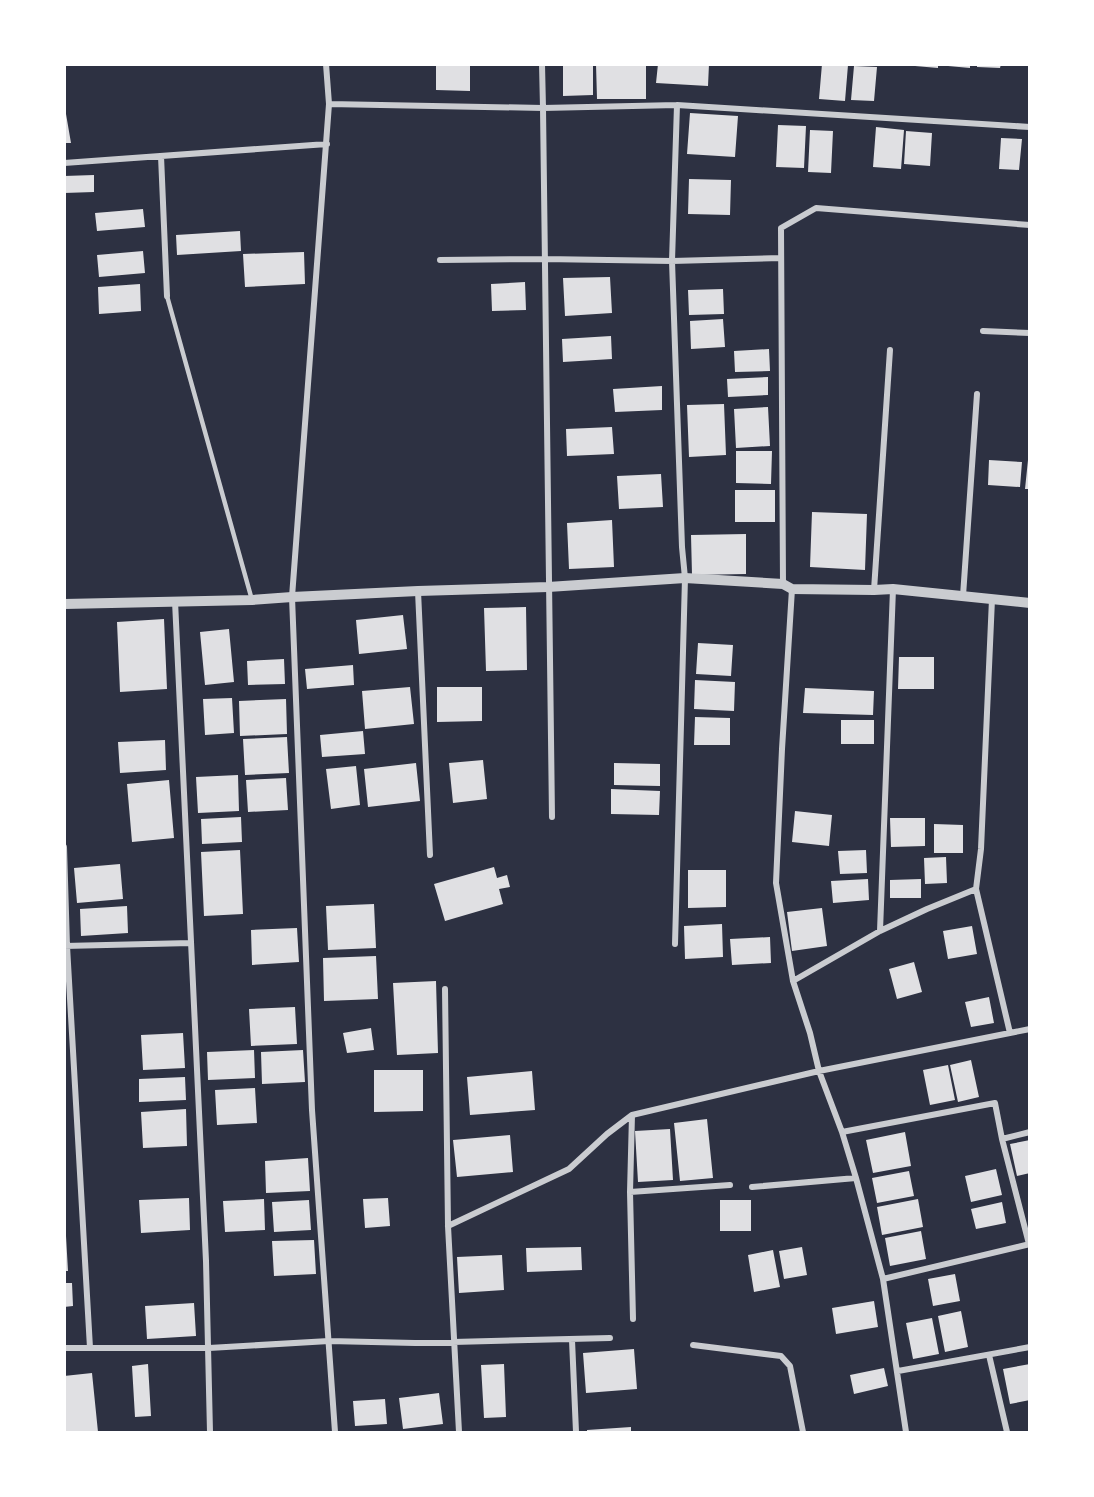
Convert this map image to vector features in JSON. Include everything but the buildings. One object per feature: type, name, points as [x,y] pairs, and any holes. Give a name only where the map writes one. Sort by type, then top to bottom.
[{"type":"street","points":[[326,64],[329,104],[327,144],[292,597],[312,1110],[335,1432]]},
{"type":"street","points":[[542,64],[552,817]]},
{"type":"street","points":[[329,104],[543,108],[677,105],[1029,127]]},
{"type":"street","points":[[675,944],[686,578],[682,548],[672,261],[677,105]]},
{"type":"street","points":[[64,163],[327,144]]},
{"type":"street","points":[[161,156],[167,296]]},
{"type":"street","points":[[906,1432],[883,1279],[843,1132],[819,1071],[810,1033],[793,981],[776,883],[787,586],[781,228],[816,208],[1029,225]]},
{"type":"street","points":[[440,260],[672,261],[781,258]]},
{"type":"street","points":[[983,331],[1029,333]]},
{"type":"street","points":[[874,590],[890,350]]},
{"type":"street","points":[[963,596],[977,393]]},
{"type":"street","points":[[64,604],[252,600],[548,587],[686,578],[787,586],[893,589],[1029,603]]},
{"type":"street","points":[[880,931],[893,589]]},
{"type":"street","points":[[418,591],[430,855]]},
{"type":"street","points":[[992,599],[981,849],[976,889],[1010,1033]]},
{"type":"street","points":[[175,601],[206,1261],[210,1432]]},
{"type":"street","points":[[64,847],[66,946],[90,1348]]},
{"type":"street","points":[[793,981],[880,931],[976,889]]},
{"type":"street","points":[[66,946],[191,943]]},
{"type":"street","points":[[445,989],[448,1226],[459,1432]]},
{"type":"street","points":[[448,1226],[569,1169],[607,1134],[632,1115],[819,1071],[1029,1029]]},
{"type":"street","points":[[843,1132],[995,1103],[1029,1244],[883,1279]]},
{"type":"street","points":[[632,1115],[630,1192],[633,1319]]},
{"type":"street","points":[[1002,1139],[1029,1132]]},
{"type":"street","points":[[752,1187],[856,1178]]},
{"type":"street","points":[[630,1192],[730,1185]]},
{"type":"street","points":[[64,1348],[209,1348],[329,1341],[415,1343],[610,1338]]},
{"type":"street","points":[[572,1340],[576,1432]]},
{"type":"street","points":[[693,1345],[781,1356],[790,1366],[803,1432]]},
{"type":"street","points":[[898,1371],[1029,1347]]},
{"type":"street","points":[[989,1354],[1007,1432]]},
{"type":"lane","points":[[167,296],[252,600]]}]
